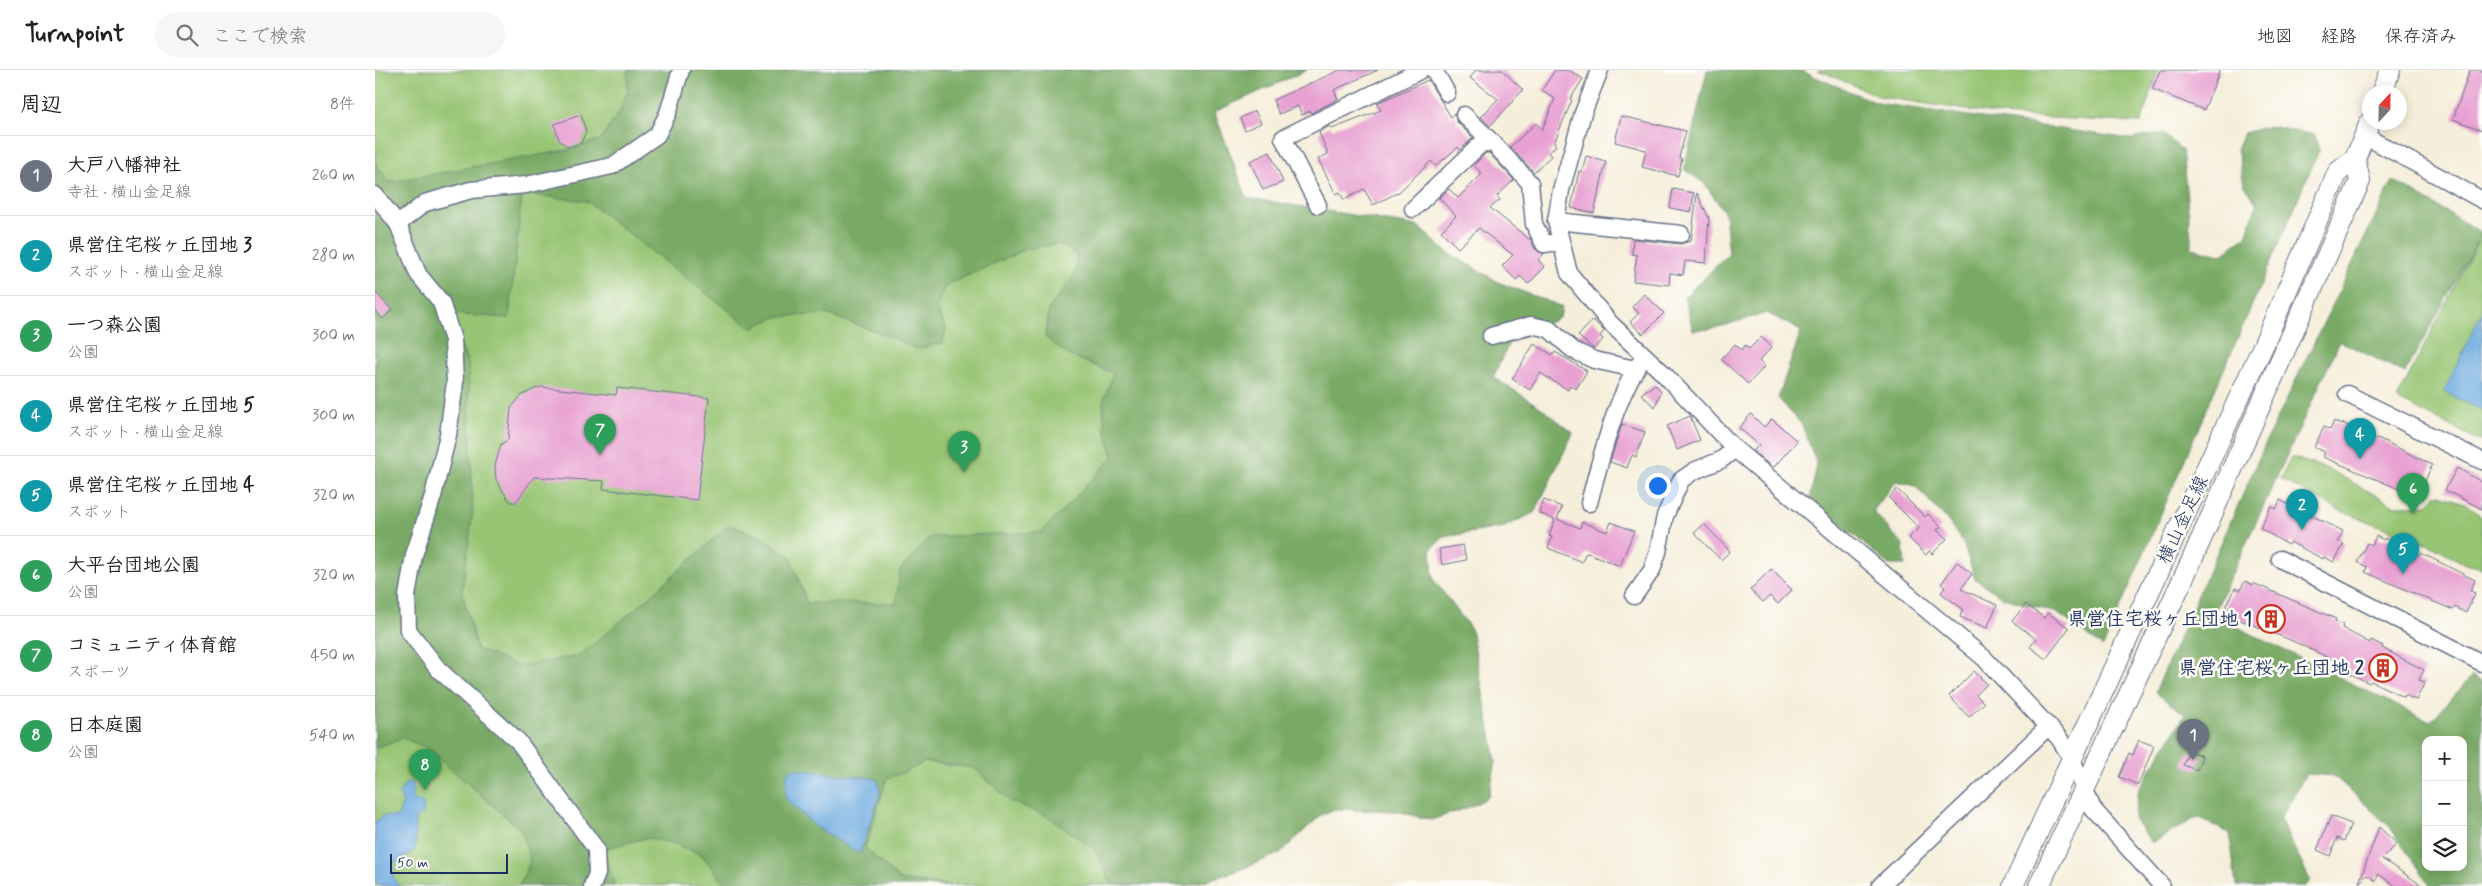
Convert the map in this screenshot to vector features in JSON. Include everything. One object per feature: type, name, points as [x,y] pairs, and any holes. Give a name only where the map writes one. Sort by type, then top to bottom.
[{"type":"main road","points":[[2385,85],[2390,70]]},
{"type":"main road","name":"横山金足線","points":[[2013,886],[2259,355],[2338,172],[2355,159],[2367,130]]},
{"type":"main road","name":"横山金足線","points":[[2039,886],[2191,564],[2360,181],[2355,159]]},
{"type":"street","points":[[398,224],[425,203],[471,190],[526,185],[612,166],[657,134],[668,113],[681,70]]},
{"type":"street","points":[[1318,205],[1283,138],[1421,70]]},
{"type":"street","points":[[1433,70],[1447,94]]},
{"type":"street","points":[[1601,70],[1583,113],[1561,190],[1556,221],[1569,273],[1640,363],[1735,449],[1985,658],[2059,738],[2072,759],[2093,809],[2113,834],[2162,886]]},
{"type":"street","points":[[1464,115],[1530,183],[1534,224],[1544,244],[1560,242]]},
{"type":"street","points":[[2369,130],[2482,200]]},
{"type":"street","points":[[1413,208],[1482,143],[1493,143]]},
{"type":"street","points":[[375,195],[398,224],[418,274],[441,302],[453,340],[455,382],[448,435],[433,496],[415,555],[407,596],[407,630],[439,669],[518,741],[597,849],[597,874],[592,886]]},
{"type":"street","points":[[1556,221],[1681,234]]},
{"type":"street","points":[[1491,336],[1531,324],[1549,329],[1573,350],[1594,360],[1640,363]]},
{"type":"street","points":[[1589,503],[1607,437],[1640,363]]},
{"type":"street","points":[[2347,394],[2482,462]]},
{"type":"street","points":[[1634,596],[1652,570],[1658,552],[1665,516],[1681,480],[1694,471],[1721,460],[1735,449]]},
{"type":"street","points":[[2280,559],[2482,663]]},
{"type":"street","points":[[1880,886],[2049,726]]},
{"type":"green space","points":[[375,70],[1307,70],[1214,112],[1247,198],[1418,226],[1445,251],[1500,283],[1562,307],[1560,317],[1509,343],[1493,377],[1543,409],[1573,433],[1535,512],[1504,527],[1444,537],[1431,550],[1433,579],[1471,629],[1496,762],[1488,797],[1472,806],[1431,820],[1397,811],[1334,809],[1321,815],[1280,853],[1234,872],[1189,885],[375,886]]},
{"type":"green space","points":[[627,70],[1307,70],[1214,112],[1247,198],[1418,226],[1445,251],[1500,283],[1562,307],[1560,317],[1509,343],[1493,377],[1543,409],[1573,433],[1535,512],[1504,527],[1444,537],[1431,550],[1433,579],[1471,629],[1496,762],[1488,797],[1472,806],[1431,820],[1397,811],[1334,809],[1321,815],[1280,853],[1234,872],[1189,885],[1112,884],[1094,849],[1049,817],[1010,801],[974,768],[925,762],[903,773],[887,778],[865,848],[900,880],[950,886],[726,886],[702,855],[672,843],[647,838],[603,849],[615,886],[519,886],[530,861],[522,831],[427,748],[403,738],[375,748],[375,162],[389,182],[573,149],[601,139],[620,111],[628,90]],"holes":[[[522,194],[587,201],[751,328],[776,317],[826,314],[886,335],[917,349],[943,343],[946,328],[936,308],[945,286],[1026,249],[1057,244],[1076,254],[1075,274],[1049,309],[1045,337],[1068,355],[1113,373],[1103,402],[1105,429],[1113,457],[1042,532],[930,537],[900,570],[896,603],[807,603],[790,556],[760,536],[729,525],[646,600],[579,656],[518,666],[477,649],[462,592],[473,511],[468,364],[449,314],[509,318]]]},
{"type":"green space","points":[[1707,70],[1799,70],[1877,103],[2131,139],[2162,133],[2182,150],[2192,248],[2221,255],[2246,236],[2257,204],[2244,184],[2237,149],[2244,133],[2269,126],[2315,135],[2319,151],[2103,647],[2057,613],[2004,598],[1975,579],[1963,543],[1948,521],[1915,486],[1896,481],[1873,511],[1903,545],[1905,565],[1889,565],[1810,498],[1817,465],[1802,425],[1778,398],[1801,331],[1767,313],[1711,329],[1693,330],[1684,297],[1729,254],[1725,213],[1704,183],[1684,169]]},
{"type":"green space","points":[[1818,70],[2158,70],[2141,123],[2001,115],[1881,97]]},
{"type":"green space","points":[[2393,180],[2482,233],[2405,373],[2340,341],[2213,615],[2430,722],[2472,676],[2482,682],[2482,886],[2431,886],[2389,826],[2334,776],[2306,774],[2280,819],[2310,880],[2306,886],[2236,886],[2230,834],[2198,817],[2152,843],[2134,819],[2139,788],[2185,715],[2155,692],[2271,431]]},
{"type":"green space","points":[[2482,233],[2482,442],[2397,399]]},
{"type":"green space","points":[[2291,457],[2328,469],[2396,506],[2428,505],[2436,494],[2465,503],[2482,517],[2482,568],[2465,564],[2439,549],[2341,511],[2281,479]]},
{"type":"water","points":[[2482,312],[2482,410],[2444,392]]},
{"type":"water","points":[[792,769],[877,779],[880,793],[860,854],[816,827],[786,799],[787,775]]},
{"type":"water","points":[[406,783],[413,783],[413,800],[422,802],[424,811],[421,816],[415,818],[414,851],[393,864],[393,876],[399,886],[379,885],[375,882],[375,823],[383,816],[398,817],[403,802],[399,794]]},
{"type":"building","points":[[1340,70],[1378,70],[1334,90],[1338,99],[1311,113],[1310,111],[1302,115],[1298,106],[1279,114],[1273,100]]},
{"type":"building","points":[[1476,70],[1502,70],[1523,90],[1490,126],[1481,117],[1498,99],[1470,78]]},
{"type":"building","points":[[1555,70],[1569,70],[1583,79],[1570,99],[1572,100],[1554,143],[1556,146],[1548,153],[1551,156],[1534,172],[1510,147],[1536,123],[1542,130],[1555,99],[1542,90]]},
{"type":"building","points":[[2160,70],[2220,70],[2204,110],[2152,89]]},
{"type":"building","points":[[2470,70],[2482,70],[2482,130],[2453,119]]},
{"type":"building","points":[[1428,80],[1451,117],[1454,113],[1457,122],[1473,138],[1460,150],[1458,147],[1436,166],[1431,161],[1399,192],[1373,205],[1364,189],[1344,200],[1340,192],[1336,194],[1318,159],[1328,154],[1319,132],[1330,126],[1332,129],[1381,110],[1377,103]]},
{"type":"building","points":[[1255,111],[1261,123],[1245,130],[1240,118]]},
{"type":"building","points":[[581,115],[586,132],[581,143],[568,147],[559,140],[554,124]]},
{"type":"building","points":[[1621,116],[1686,131],[1679,158],[1682,159],[1678,176],[1642,167],[1646,150],[1615,142]]},
{"type":"building","points":[[1270,152],[1283,182],[1263,190],[1250,161]]},
{"type":"building","points":[[1486,153],[1489,153],[1514,180],[1497,196],[1500,200],[1490,208],[1530,238],[1535,249],[1544,254],[1538,260],[1545,267],[1528,284],[1520,276],[1516,280],[1502,266],[1513,255],[1479,228],[1458,248],[1441,231],[1456,216],[1439,198],[1449,189],[1458,198],[1482,174],[1474,165]]},
{"type":"building","points":[[1586,156],[1606,162],[1594,213],[1571,208],[1579,171],[1582,172]]},
{"type":"building","points":[[1673,189],[1694,193],[1691,212],[1670,208]]},
{"type":"building","points":[[1697,193],[1709,218],[1706,263],[1685,261],[1683,275],[1670,273],[1669,285],[1633,281],[1637,255],[1632,254],[1633,239],[1680,244],[1691,241]]},
{"type":"building","points":[[375,292],[392,310],[383,319],[375,311]]},
{"type":"building","points":[[1644,294],[1664,313],[1643,334],[1630,322],[1639,313],[1632,307]]},
{"type":"building","points":[[1593,320],[1604,331],[1600,336],[1603,339],[1594,349],[1578,336]]},
{"type":"building","points":[[1761,337],[1772,347],[1759,361],[1765,366],[1748,384],[1721,359],[1735,344],[1741,350],[1745,345],[1749,349]]},
{"type":"building","points":[[1534,344],[1553,355],[1555,352],[1587,371],[1576,389],[1570,385],[1568,390],[1540,373],[1530,390],[1512,379]]},
{"type":"building","points":[[1655,384],[1661,391],[1655,407],[1641,394]]},
{"type":"building","points":[[541,387],[616,395],[617,388],[709,398],[697,500],[603,489],[604,481],[534,477],[516,502],[510,502],[496,480],[495,466],[501,444],[508,440],[511,408],[521,396]]},
{"type":"building","points":[[1751,414],[1764,427],[1772,419],[1797,441],[1773,468],[1753,451],[1759,445],[1739,428]]},
{"type":"building","points":[[1690,416],[1700,440],[1677,450],[1667,426]]},
{"type":"building","points":[[2334,421],[2342,425],[2343,423],[2377,440],[2378,438],[2432,465],[2419,495],[2412,492],[2411,494],[2323,457],[2325,452],[2314,447],[2324,427],[2330,430]]},
{"type":"building","points":[[1622,424],[1645,432],[1636,457],[1632,455],[1627,468],[1610,462]]},
{"type":"building","points":[[2457,468],[2482,482],[2482,509],[2445,490]]},
{"type":"building","points":[[1897,489],[1925,517],[1928,514],[1941,527],[1937,530],[1947,539],[1932,554],[1929,551],[1926,555],[1909,538],[1919,528],[1889,498]]},
{"type":"building","points":[[1544,500],[1562,507],[1557,519],[1580,528],[1582,522],[1607,532],[1611,522],[1634,531],[1620,566],[1588,553],[1585,554],[1582,562],[1548,548],[1552,537],[1549,536],[1555,520],[1539,513]]},
{"type":"building","points":[[2280,500],[2289,505],[2290,502],[2302,507],[2301,510],[2343,531],[2338,541],[2344,544],[2334,562],[2324,557],[2323,559],[2290,542],[2288,545],[2260,528],[2271,506],[2276,509]]},
{"type":"building","points":[[1704,524],[1730,551],[1721,560],[1694,533]]},
{"type":"building","points":[[2376,536],[2384,540],[2385,538],[2420,555],[2421,553],[2475,580],[2470,591],[2475,593],[2466,613],[2455,607],[2453,610],[2365,572],[2367,567],[2357,562],[2367,543],[2372,545]]},
{"type":"building","points":[[1463,545],[1466,560],[1442,565],[1439,549]]},
{"type":"building","points":[[1957,562],[1972,574],[1961,589],[1997,605],[1987,628],[1960,617],[1963,609],[1941,593],[1945,586],[1941,584]]},
{"type":"building","points":[[1771,569],[1792,590],[1778,604],[1770,596],[1763,602],[1750,590]]},
{"type":"building","points":[[2245,581],[2336,619],[2335,621],[2343,625],[2342,628],[2370,643],[2371,640],[2383,646],[2382,648],[2424,670],[2419,680],[2425,682],[2416,700],[2405,695],[2404,697],[2371,681],[2369,683],[2351,674],[2352,672],[2341,666],[2342,664],[2288,639],[2233,617],[2236,612],[2225,607],[2235,588],[2240,590]]},
{"type":"building","points":[[2026,604],[2044,618],[2048,613],[2069,628],[2046,659],[2030,647],[2036,639],[2012,621]]},
{"type":"building","points":[[1974,671],[1987,684],[1976,695],[1984,703],[1969,717],[1949,696]]},
{"type":"building","points":[[2139,740],[2154,746],[2138,785],[2119,777],[2129,753],[2133,755]]},
{"type":"building","points":[[2189,751],[2202,756],[2197,770],[2183,765]]},
{"type":"building","points":[[2331,816],[2351,824],[2344,841],[2337,838],[2330,856],[2317,850]]},
{"type":"building","points":[[2379,827],[2397,844],[2382,859],[2423,886],[2396,886],[2378,874],[2376,881],[2367,875],[2359,883]]},
{"type":"place","name":"コミュニティ体育館","points":[[600,455]]},
{"type":"place","name":"県営住宅桜ヶ丘団地 5","points":[[2360,459]]},
{"type":"place","name":"一つ森公園","points":[[964,472]]},
{"type":"place","name":"大平台団地公園","points":[[2413,514]]},
{"type":"place","name":"県営住宅桜ヶ丘団地 3","points":[[2302,530]]},
{"type":"place","name":"県営住宅桜ヶ丘団地 4","points":[[2403,574]]},
{"type":"place","name":"県営住宅桜ヶ丘団地 1","points":[[2271,619]]},
{"type":"place","name":"県営住宅桜ヶ丘団地 2","points":[[2383,668]]},
{"type":"place","name":"大戸八幡神社","points":[[2193,760]]},
{"type":"place","name":"日本庭園","points":[[425,790]]}]
